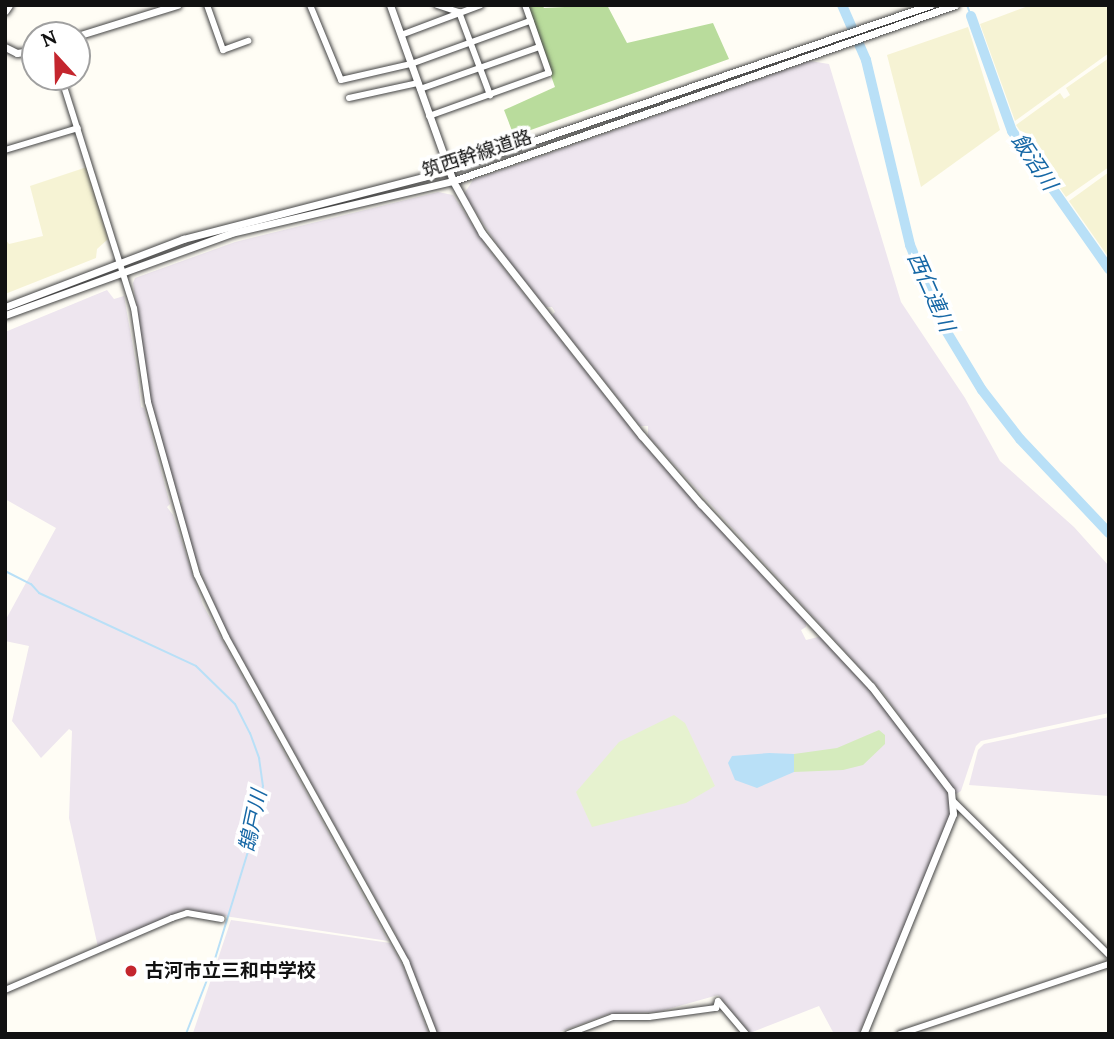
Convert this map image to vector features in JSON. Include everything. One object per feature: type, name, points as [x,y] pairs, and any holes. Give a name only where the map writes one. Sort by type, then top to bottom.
[{"type":"street","points":[[5,11],[9,5]]},
{"type":"street","points":[[91,32],[177,5]]},
{"type":"street","points":[[207,5],[223,50],[248,41]]},
{"type":"street","points":[[310,5],[341,80],[411,64],[530,21]]},
{"type":"street","points":[[390,5],[453,181],[482,233],[625,416],[701,504],[871,686],[951,791],[953,814],[863,1034]]},
{"type":"street","points":[[437,5],[459,12],[490,95]]},
{"type":"street","points":[[401,35],[481,5]]},
{"type":"street","points":[[429,116],[549,73],[525,5]]},
{"type":"street","name":"筑西幹線道路","points":[[5,316],[231,233],[453,181],[930,5]]},
{"type":"street","name":"筑西幹線道路","points":[[862,31],[954,5]]},
{"type":"street","name":"筑西幹線道路","points":[[5,307],[120,262],[251,219],[449,170],[840,39]]},
{"type":"street","points":[[349,98],[419,86],[540,47]]},
{"type":"street","points":[[66,91],[135,315],[148,402],[197,575],[226,637],[406,962],[434,1034]]},
{"type":"street","points":[[5,150],[78,128]]},
{"type":"street","points":[[953,801],[1109,955]]},
{"type":"street","points":[[5,990],[187,913],[221,919]]},
{"type":"street","points":[[900,1034],[1109,964]]},
{"type":"street","points":[[568,1034],[613,1017],[649,1017],[716,1008],[718,1002],[746,1034]]},
{"type":"shaded area","points":[[1031,5],[1109,5],[1109,53],[1015,121],[980,24]]},
{"type":"shaded area","points":[[968,27],[1000,130],[921,187],[887,55]]},
{"type":"shaded area","points":[[1109,58],[1109,167],[1066,197],[1016,125],[1060,93],[1064,99],[1070,95],[1066,88]]},
{"type":"shaded area","points":[[810,61],[829,64],[901,302],[965,398],[1000,461],[1074,527],[1109,566],[1109,713],[981,741],[976,746],[961,791],[956,794],[884,694],[648,436],[648,426],[640,426],[552,315],[555,312],[552,307],[546,307],[504,255],[464,194],[473,180]]},
{"type":"shaded area","points":[[87,167],[108,239],[97,249],[96,258],[5,294],[5,239],[9,244],[43,236],[30,186]]},
{"type":"shaded area","points":[[1109,172],[1109,258],[1069,201]]},
{"type":"shaded area","points":[[438,192],[453,195],[487,247],[645,446],[807,620],[806,627],[801,630],[806,640],[822,636],[874,694],[946,789],[951,807],[949,821],[859,1034],[834,1034],[819,1006],[750,1033],[718,995],[658,1012],[609,1014],[554,1034],[436,1034],[396,935],[222,623],[192,551],[180,509],[182,501],[178,499],[148,392],[133,283],[135,278],[235,242]]},
{"type":"shaded area","points":[[107,290],[114,299],[124,296],[141,407],[144,408],[170,504],[167,507],[173,515],[203,605],[388,941],[185,910],[98,947],[69,818],[72,731],[69,729],[41,758],[12,721],[29,646],[5,641],[5,621],[56,528],[5,499],[5,332]]},
{"type":"shaded area","points":[[1109,717],[1109,796],[969,785],[978,750],[984,744]]},
{"type":"shaded area","points":[[231,920],[390,943],[403,966],[429,1034],[193,1033]]},
{"type":"green space","points":[[526,5],[542,5],[544,8],[607,5],[627,43],[713,23],[729,59],[514,136],[504,110],[555,87]]},
{"type":"green space","points":[[674,715],[685,723],[715,786],[686,803],[592,827],[576,792],[619,742]]},
{"type":"green space","points":[[879,730],[885,735],[885,744],[863,765],[843,770],[794,772],[794,754],[837,748]]},
{"type":"water","points":[[794,754],[794,772],[757,788],[735,780],[728,763],[732,756]]},
{"type":"waterway","name":"西仁連川","points":[[842,5],[866,60],[910,245],[945,329],[982,390],[1020,439],[1109,533]]},
{"type":"waterway","name":"飯沼川","points":[[967,5],[971,16]]},
{"type":"waterway","name":"飯沼川","points":[[971,16],[1012,131],[1109,269]]},
{"type":"waterway","name":"鵠戸川","points":[[5,571],[31,584],[39,593],[196,666],[235,704],[250,733],[259,758],[263,786],[254,832],[214,962],[186,1034]]},
{"type":"place","name":"古河市立三和中学校","points":[[131,971]]}]
